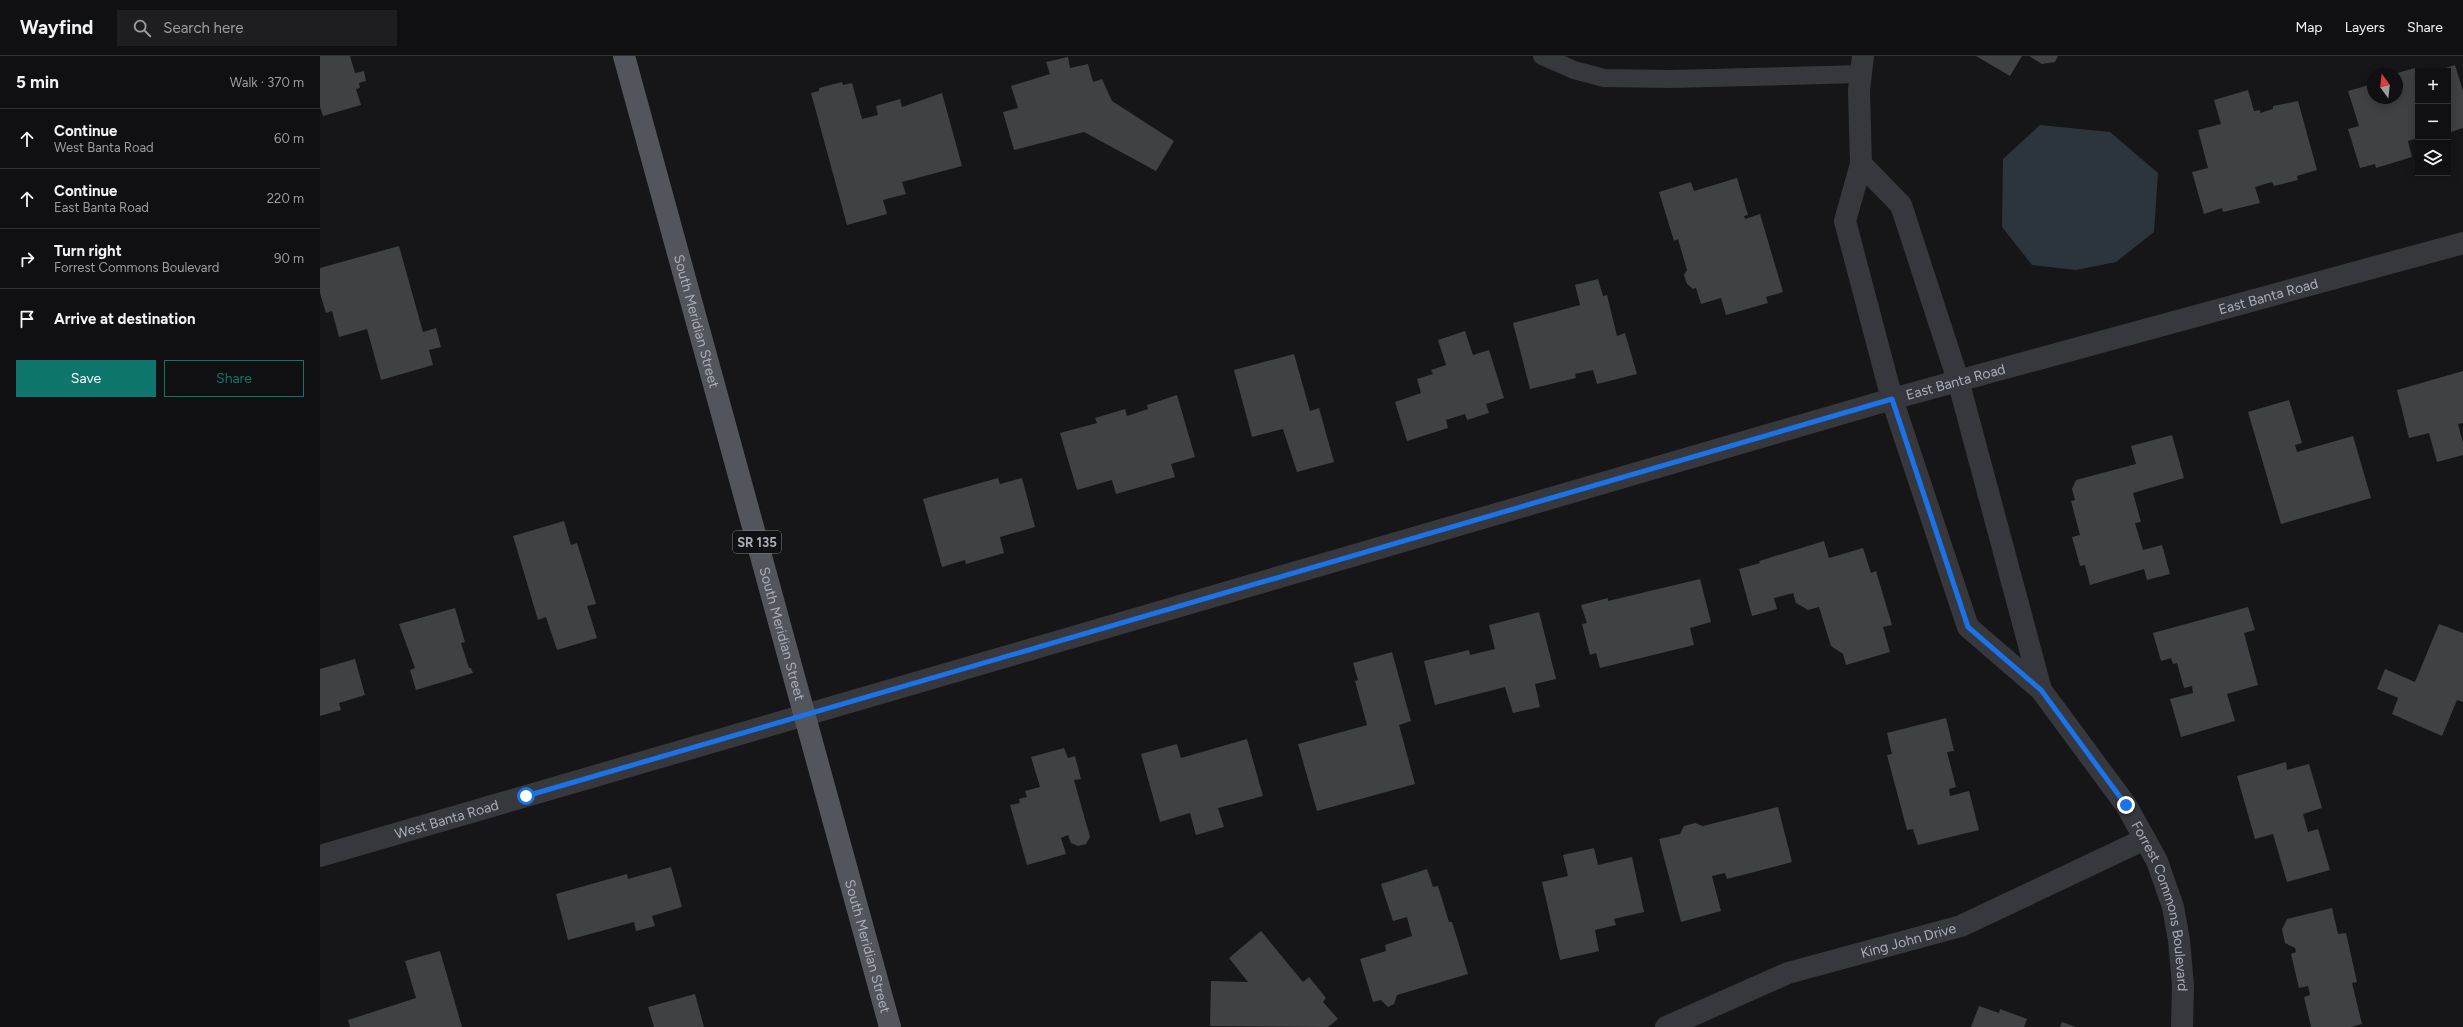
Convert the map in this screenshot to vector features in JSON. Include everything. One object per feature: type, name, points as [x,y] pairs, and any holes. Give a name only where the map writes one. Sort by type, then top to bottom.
[{"type":"main road","name":"South Meridian Street","points":[[624,56],[890,1027]]},
{"type":"street","name":"Forrest Commons Boulevard","points":[[1862,65],[1861,164],[1845,221],[1892,399],[1968,627],[2041,690],[2126,805],[2145,839],[2163,877],[2179,940],[2183,986],[2182,1027]]},
{"type":"street","points":[[1861,164],[1901,205],[1958,380],[2041,690]]},
{"type":"street","name":"East Banta Road","points":[[804,714],[1958,380],[2463,243]]},
{"type":"street","name":"West Banta Road","points":[[320,856],[804,714]]},
{"type":"street","name":"King John Drive","points":[[1666,1027],[1788,973],[1961,926],[2145,839]]},
{"type":"lane","points":[[1542,56],[1574,70],[1604,78],[1671,79],[1862,65]]},
{"type":"shaded area","points":[[2040,125],[2110,132],[2158,173],[2154,232],[2116,262],[2076,270],[2032,265],[2002,227],[2003,159]]},
{"type":"building","points":[[320,56],[350,56],[355,73],[364,71],[366,81],[359,83],[360,88],[356,89],[361,105],[323,116],[320,107]]},
{"type":"building","points":[[1976,56],[2022,56],[2010,76]]},
{"type":"building","points":[[2029,56],[2058,56],[2055,62],[2042,64]]},
{"type":"building","points":[[1068,57],[1070,68],[1088,64],[1093,82],[1102,79],[1112,101],[1174,141],[1156,171],[1084,132],[1014,150],[1003,112],[1018,108],[1011,86],[1050,74],[1046,62]]},
{"type":"building","points":[[2455,65],[2463,91],[2463,128],[2451,132],[2451,68],[2446,68]]},
{"type":"building","points":[[2415,68],[2415,139],[2408,141],[2412,157],[2376,168],[2375,164],[2360,168],[2348,129],[2359,126],[2348,91],[2367,86],[2367,104],[2403,104],[2403,71]]},
{"type":"building","points":[[842,82],[843,85],[852,83],[862,119],[878,115],[876,106],[900,99],[902,107],[942,93],[962,166],[902,182],[906,194],[883,200],[887,214],[847,225],[811,93],[819,91],[819,88]]},
{"type":"building","points":[[2248,90],[2254,111],[2260,110],[2260,113],[2273,109],[2273,106],[2298,101],[2317,170],[2297,176],[2298,180],[2274,186],[2272,182],[2255,187],[2260,203],[2223,212],[2222,208],[2204,214],[2192,172],[2208,168],[2198,130],[2221,124],[2214,100]]},
{"type":"building","points":[[1737,178],[1748,215],[1744,216],[1745,219],[1760,214],[1783,292],[1766,297],[1768,303],[1726,315],[1721,298],[1701,304],[1696,288],[1693,289],[1687,284],[1684,275],[1687,270],[1678,239],[1674,241],[1659,192],[1691,182],[1694,191]]},
{"type":"building","points":[[399,246],[423,332],[436,328],[441,347],[429,350],[433,365],[381,380],[367,329],[339,337],[332,311],[326,313],[320,293],[320,268]]},
{"type":"building","points":[[1598,279],[1603,296],[1607,295],[1617,336],[1625,333],[1637,374],[1597,384],[1593,370],[1575,374],[1576,378],[1530,389],[1513,323],[1580,305],[1575,285]]},
{"type":"building","points":[[1465,331],[1473,355],[1489,350],[1504,398],[1486,404],[1489,413],[1467,420],[1465,414],[1446,420],[1448,428],[1407,441],[1395,402],[1421,393],[1417,379],[1433,374],[1431,370],[1446,365],[1438,340]]},
{"type":"building","points":[[1294,354],[1310,411],[1319,408],[1334,462],[1297,472],[1283,429],[1252,437],[1234,370]]},
{"type":"building","points":[[2463,371],[2463,423],[2458,424],[2463,443],[2463,455],[2437,462],[2429,433],[2409,438],[2397,390]]},
{"type":"building","points":[[1177,395],[1195,457],[1171,464],[1175,477],[1116,494],[1112,480],[1077,490],[1060,433],[1097,423],[1095,418],[1125,409],[1127,416],[1148,409],[1147,405]]},
{"type":"building","points":[[2289,400],[2302,443],[2295,445],[2297,452],[2353,436],[2371,498],[2281,524],[2248,412]]},
{"type":"building","points":[[2172,435],[2184,478],[2133,493],[2141,522],[2135,523],[2143,550],[2162,545],[2170,574],[2147,580],[2144,569],[2090,585],[2085,565],[2080,566],[2072,537],[2080,535],[2071,501],[2075,500],[2072,489],[2076,480],[2136,464],[2131,446]]},
{"type":"building","points":[[998,478],[1000,484],[1022,478],[1035,527],[1000,537],[1004,553],[966,564],[965,560],[942,567],[923,499]]},
{"type":"building","points":[[564,521],[571,545],[577,543],[596,604],[587,606],[597,638],[557,650],[546,617],[538,620],[513,536]]},
{"type":"building","points":[[1824,541],[1829,558],[1863,548],[1871,573],[1876,571],[1892,625],[1883,627],[1890,652],[1846,665],[1843,654],[1831,646],[1819,607],[1808,610],[1796,603],[1793,593],[1774,598],[1777,609],[1752,616],[1739,569],[1760,563],[1759,561]]},
{"type":"building","points":[[1700,579],[1711,622],[1690,628],[1694,645],[1600,668],[1596,653],[1590,655],[1582,624],[1587,623],[1581,605],[1608,598],[1608,601]]},
{"type":"building","points":[[2248,607],[2255,630],[2244,633],[2258,685],[2227,694],[2235,721],[2181,737],[2170,699],[2193,693],[2192,686],[2184,688],[2177,663],[2173,664],[2171,658],[2161,661],[2153,633]]},
{"type":"building","points":[[455,608],[465,642],[461,643],[469,668],[471,668],[473,673],[416,690],[410,670],[415,668],[399,624]]},
{"type":"building","points":[[1539,612],[1556,679],[1535,684],[1540,707],[1513,713],[1505,687],[1435,705],[1424,661],[1469,650],[1470,655],[1495,649],[1489,625]]},
{"type":"building","points":[[2439,624],[2463,633],[2463,702],[2457,700],[2442,736],[2392,714],[2398,698],[2377,689],[2385,669],[2415,682]]},
{"type":"building","points":[[1392,652],[1411,721],[1399,725],[1415,784],[1317,811],[1298,744],[1367,725],[1355,681],[1358,680],[1353,663]]},
{"type":"building","points":[[355,659],[365,695],[339,703],[341,710],[320,716],[320,669]]},
{"type":"building","points":[[1946,718],[1954,751],[1947,752],[1956,787],[1949,789],[1950,796],[1969,791],[1979,830],[1918,845],[1913,829],[1907,830],[1887,755],[1892,754],[1887,733]]},
{"type":"building","points":[[1247,739],[1263,796],[1218,808],[1224,827],[1196,835],[1190,813],[1160,822],[1141,754],[1177,744],[1181,758]]},
{"type":"building","points":[[1064,748],[1068,758],[1075,756],[1081,779],[1074,780],[1090,837],[1086,844],[1078,846],[1071,843],[1068,835],[1061,838],[1066,854],[1027,865],[1010,805],[1020,803],[1019,799],[1027,797],[1025,791],[1040,787],[1031,757]]},
{"type":"building","points":[[2286,762],[2287,770],[2309,764],[2322,808],[2303,814],[2308,832],[2318,829],[2330,870],[2287,882],[2273,834],[2255,839],[2237,776]]},
{"type":"building","points":[[1778,807],[1792,862],[1727,879],[1725,873],[1712,876],[1721,911],[1681,922],[1659,839],[1680,834],[1684,826],[1695,823],[1703,826]]},
{"type":"building","points":[[1594,848],[1598,865],[1632,857],[1644,912],[1614,919],[1616,925],[1595,930],[1599,951],[1560,960],[1542,882],[1568,876],[1563,855]]},
{"type":"building","points":[[671,867],[682,907],[652,916],[655,926],[636,931],[634,922],[568,940],[556,894],[627,874],[628,879]]},
{"type":"building","points":[[1427,869],[1433,887],[1438,886],[1449,922],[1452,922],[1468,974],[1397,995],[1394,1004],[1388,1007],[1381,1000],[1373,1002],[1360,959],[1386,951],[1385,945],[1412,936],[1407,917],[1393,921],[1381,884]]},
{"type":"building","points":[[2332,908],[2338,934],[2346,933],[2357,982],[2352,983],[2362,1024],[2351,1027],[2311,1027],[2304,997],[2310,995],[2308,986],[2299,988],[2291,954],[2296,952],[2295,948],[2285,943],[2282,929],[2287,919]]},
{"type":"building","points":[[1261,931],[1303,982],[1309,977],[1326,998],[1323,1002],[1338,1019],[1328,1027],[1210,1026],[1211,981],[1248,982],[1229,958]]},
{"type":"building","points":[[440,951],[462,1027],[350,1027],[348,1020],[416,998],[405,961]]},
{"type":"building","points":[[695,994],[704,1027],[654,1027],[648,1007]]},
{"type":"building","points":[[1979,1006],[1999,1013],[2000,1009],[2027,1019],[2024,1027],[1971,1027]]},
{"type":"building","points":[[2062,1022],[2076,1027],[2060,1027]]},
{"type":"route","points":[[526,796],[1892,399],[1968,627],[2041,690],[2126,805]]}]
